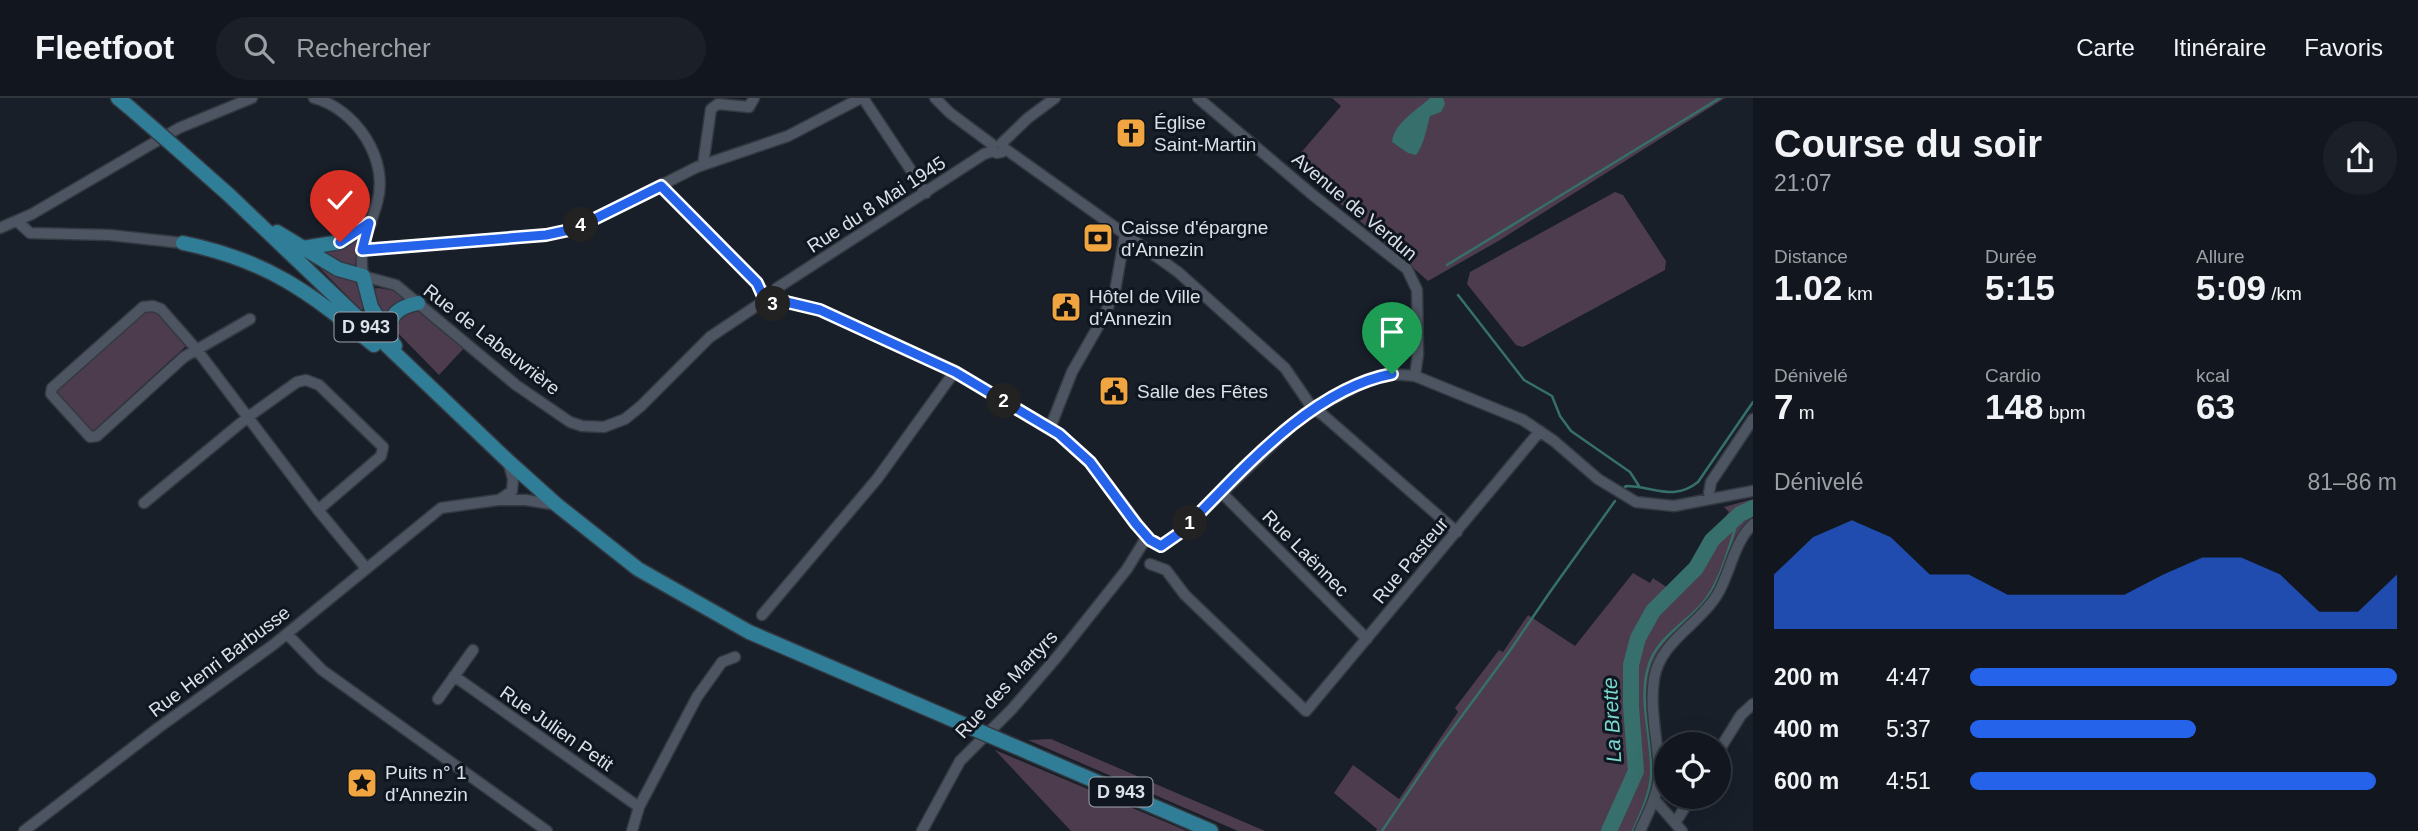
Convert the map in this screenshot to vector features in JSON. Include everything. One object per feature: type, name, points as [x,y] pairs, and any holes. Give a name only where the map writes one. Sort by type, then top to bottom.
[{"type":"main road","name":"D 943","points":[[118,98],[229,195],[508,461],[557,505],[638,569],[749,632],[1212,831]]},
{"type":"main road","points":[[229,195],[286,239],[338,269],[363,276],[371,307],[405,363]]},
{"type":"main road","points":[[303,248],[340,242],[369,223]]},
{"type":"main road","points":[[183,243],[239,257],[266,269],[326,306],[391,360],[405,363]]},
{"type":"main road","points":[[387,334],[391,319],[400,308],[418,303]]},
{"type":"street","points":[[0,230],[175,130],[252,98]]},
{"type":"street","points":[[314,98],[342,111],[365,136],[372,150],[380,181],[378,202],[362,250],[363,276]]},
{"type":"street","points":[[704,165],[711,110],[718,104],[749,107],[754,98]]},
{"type":"street","points":[[362,250],[532,236],[574,229],[704,165],[788,136],[862,98],[926,193]]},
{"type":"street","points":[[935,98],[950,113],[1178,272],[1285,368],[1312,409],[1323,415],[1457,532]]},
{"type":"street","name":"Rue du 8 Mai 1945","points":[[778,294],[998,147],[1028,118],[1055,98]]},
{"type":"street","name":"Avenue de Verdun","points":[[1198,98],[1314,196],[1407,269],[1417,290],[1418,354],[1415,376]]},
{"type":"street","points":[[661,186],[763,296],[769,286],[778,294],[820,310],[955,372],[1067,440],[1090,462],[1136,524],[1158,547],[1166,570]]},
{"type":"street","points":[[32,214],[37,225],[48,233]]},
{"type":"street","points":[[17,221],[30,233]]},
{"type":"street","points":[[0,230],[118,236],[183,243]]},
{"type":"street","points":[[1050,428],[1072,372],[1115,291],[1125,234]]},
{"type":"street","name":"Rue de Labeuvrière","points":[[363,276],[396,285],[516,385],[570,422],[582,426],[604,427],[625,419],[710,337],[763,296]]},
{"type":"street","points":[[250,319],[197,350],[184,357],[97,436],[90,437],[51,394],[52,388],[147,305],[160,309],[197,350],[318,510],[366,568]]},
{"type":"street","points":[[762,615],[877,479],[955,372]]},
{"type":"street","points":[[1158,547],[1181,532],[1264,451],[1312,409],[1372,378],[1392,374],[1415,376],[1513,415],[1540,431],[1598,479],[1636,502],[1674,506],[1753,491]]},
{"type":"street","points":[[144,503],[248,417],[297,382],[306,380],[319,385],[383,447],[381,456],[318,510]]},
{"type":"street","points":[[1711,499],[1711,482],[1753,419]]},
{"type":"street","name":"Rue Pasteur","points":[[1166,570],[1185,595],[1306,711],[1540,431]]},
{"type":"street","points":[[498,500],[512,491],[513,479],[508,461]]},
{"type":"street","name":"Rue Laënnec","points":[[1221,492],[1367,639]]},
{"type":"street","points":[[498,500],[526,500],[557,505]]},
{"type":"street","name":"Rue Henri Barbusse","points":[[24,831],[158,728],[287,634],[430,515],[451,505],[498,500]]},
{"type":"street","points":[[1136,524],[1140,559],[1166,570]]},
{"type":"street","points":[[1656,732],[1653,696],[1655,672],[1671,644],[1717,595],[1739,542],[1753,524]]},
{"type":"street","points":[[1139,550],[1146,541],[1158,547]]},
{"type":"street","points":[[1127,569],[1157,562],[1158,547]]},
{"type":"street","name":"Rue des Martyrs","points":[[922,831],[960,761],[1022,697],[1127,569],[1139,550]]},
{"type":"street","points":[[287,634],[322,670],[547,831]]},
{"type":"street","points":[[438,699],[473,650]]},
{"type":"street","points":[[632,831],[639,807],[698,697],[722,662],[734,657]]},
{"type":"street","name":"Rue Julien Petit","points":[[454,676],[639,807]]},
{"type":"street","points":[[1730,732],[1741,715],[1753,704]]},
{"type":"street","points":[[1640,831],[1654,799]]},
{"type":"street","points":[[1663,809],[1679,827],[1687,809]]},
{"type":"shaded area","points":[[1332,98],[1725,98],[1500,240],[1428,281],[1293,162],[1341,106]]},
{"type":"shaded area","points":[[1430,98],[1443,98],[1445,104],[1441,112],[1430,116],[1416,155],[1408,153],[1392,142],[1394,135],[1401,123]]},
{"type":"shaded area","points":[[1615,192],[1623,195],[1666,261],[1665,270],[1523,347],[1516,345],[1467,284],[1470,272]]},
{"type":"shaded area","points":[[360,234],[354,272],[311,251]]},
{"type":"shaded area","points":[[308,256],[360,279],[367,307],[361,310]]},
{"type":"shaded area","points":[[372,289],[395,291],[410,303],[385,324],[374,309]]},
{"type":"shaded area","points":[[411,309],[423,313],[465,347],[439,375],[396,331],[394,319]]},
{"type":"shaded area","points":[[146,310],[155,311],[186,346],[91,433],[54,393]]},
{"type":"shaded area","points":[[1753,499],[1753,516],[1740,531],[1715,594],[1654,665],[1654,783],[1638,831],[1376,831],[1377,829],[1334,793],[1353,765],[1399,799],[1458,712],[1455,708],[1499,650],[1503,652],[1528,615],[1575,646],[1633,573],[1650,583],[1653,578],[1671,590],[1692,568],[1715,535],[1729,512],[1724,507]]},
{"type":"shaded area","points":[[1051,739],[1265,831],[1238,831],[1028,740]]},
{"type":"shaded area","points":[[995,750],[1187,831],[1071,831]]},
{"type":"waterway","points":[[1447,265],[1720,98]]},
{"type":"waterway","points":[[1458,295],[1524,380],[1552,396],[1560,416],[1571,431],[1630,472],[1639,486]]},
{"type":"waterway","points":[[1622,490],[1626,486],[1671,492],[1689,488],[1698,482],[1753,402]]},
{"type":"waterway","points":[[1382,831],[1615,501]]},
{"type":"waterway","name":"La Brette","points":[[1609,831],[1636,771],[1631,665],[1638,638],[1653,611],[1696,568],[1712,540],[1740,514],[1753,508]]},
{"type":"waterway","points":[[1633,831],[1647,796],[1651,775],[1645,708],[1648,668],[1664,640],[1696,611],[1710,594],[1740,514]]},
{"type":"place","name":"Église Saint-Martin","points":[[1131,133]]},
{"type":"place","name":"Caisse d'épargne d'Annezin","points":[[1098,238]]},
{"type":"place","name":"Hôtel de Ville d'Annezin","points":[[1066,307]]},
{"type":"place","name":"Salle des Fêtes","points":[[1114,391]]},
{"type":"place","name":"Puits n° 1 d'Annezin","points":[[362,783]]},
{"type":"route","points":[[340,242],[369,223],[362,250],[546,235],[574,229],[661,186],[757,283],[763,291],[762,298],[766,303],[773,304],[778,300],[820,310],[965,377],[1044,424],[1081,452],[1136,524],[1150,540],[1161,546],[1181,532],[1304,414],[1372,378],[1392,374]]}]
